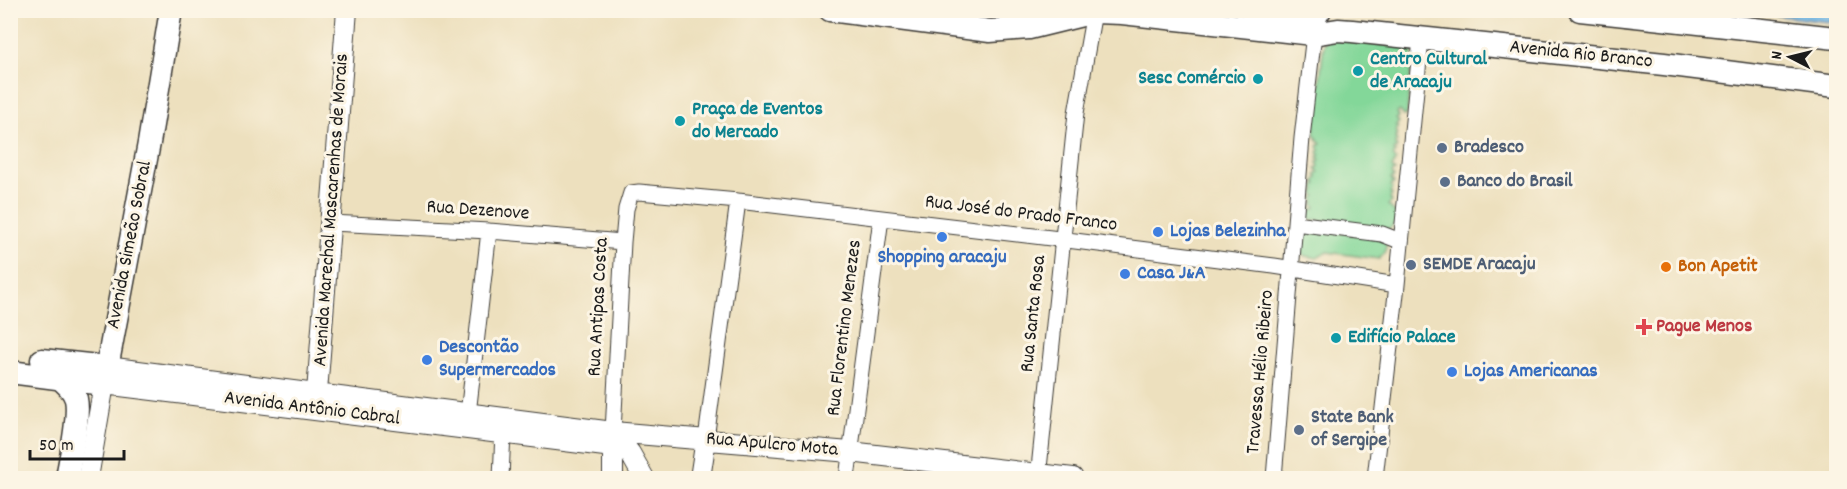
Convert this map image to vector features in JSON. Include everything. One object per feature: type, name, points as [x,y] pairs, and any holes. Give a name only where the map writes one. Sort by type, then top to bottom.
[{"type":"main road","name":"Avenida Simeão Sobral","points":[[88,478],[171,10]]},
{"type":"main road","name":"Avenida Marechal Mascarenhas de Morais","points":[[316,402],[332,223],[347,10]]},
{"type":"main road","points":[[830,10],[990,31],[1029,28],[1094,12],[1316,20]]},
{"type":"main road","points":[[1268,10],[1316,20]]},
{"type":"main road","points":[[1580,10],[1836,38]]},
{"type":"main road","name":"Avenida Rio Branco","points":[[1316,20],[1338,30],[1664,64],[1836,86]]},
{"type":"main road","name":"Avenida Antônio Cabral","points":[[10,357],[105,376],[316,402],[503,432],[613,439]]},
{"type":"main road","name":"Avenida Antônio Cabral","points":[[10,372],[58,377],[105,376]]},
{"type":"main road","points":[[58,377],[69,386],[76,401],[67,478]]},
{"type":"main road","name":"Avenida Antônio Cabral","points":[[316,402],[468,414],[613,439]]},
{"type":"main road","points":[[613,439],[614,478]]},
{"type":"main road","points":[[613,439],[630,453],[644,478]]},
{"type":"main road","name":"Rua Apulcro Mota","points":[[613,439],[706,439],[850,452],[1038,476],[1074,478]]},
{"type":"main road","points":[[700,478],[706,439]]},
{"type":"street","name":"Rua Santa Rosa","points":[[1038,476],[1076,113],[1094,12]]},
{"type":"street","name":"Travessa Hélio Ribeiro","points":[[1274,478],[1294,223],[1316,20]]},
{"type":"street","points":[[1375,478],[1397,285],[1420,39]]},
{"type":"street","name":"Rua José do Prado Franco","points":[[639,192],[738,201],[1062,240],[1397,285]]},
{"type":"street","name":"Rua Antipas Costa","points":[[613,439],[622,242],[627,203],[632,193],[639,192]]},
{"type":"street","points":[[706,439],[738,201]]},
{"type":"street","name":"Rua Florentino Menezes","points":[[847,478],[881,218]]},
{"type":"street","name":"Rua Dezenove","points":[[332,223],[489,231],[622,242]]},
{"type":"street","points":[[1294,223],[1382,234],[1400,241]]},
{"type":"street","points":[[468,414],[489,231]]},
{"type":"street","points":[[501,478],[503,432]]},
{"type":"green space","points":[[1328,38],[1413,48],[1407,115],[1404,116],[1400,111],[1396,119],[1399,122],[1396,125],[1398,134],[1395,138],[1397,141],[1394,143],[1397,147],[1393,156],[1396,160],[1392,168],[1395,171],[1392,173],[1394,177],[1391,179],[1394,183],[1391,185],[1393,189],[1390,192],[1392,202],[1388,205],[1397,214],[1396,223],[1388,230],[1309,219],[1306,210],[1310,207],[1313,210],[1316,207],[1313,199],[1316,196],[1313,193],[1317,184],[1315,181],[1318,178],[1316,175],[1319,172],[1316,169],[1320,160],[1318,146],[1321,144],[1314,134],[1324,43]]},
{"type":"green space","points":[[1302,227],[1387,239],[1385,253],[1379,259],[1327,252],[1317,258],[1305,256],[1297,250]]},
{"type":"water","points":[[1739,11],[1836,11],[1836,23]]},
{"type":"place","name":"Centro Cultural de Aracaju","points":[[1358,71]]},
{"type":"place","name":"Sesc Comércio","points":[[1258,79]]},
{"type":"place","name":"Praça de Eventos do Mercado","points":[[680,121]]},
{"type":"place","name":"Bradesco","points":[[1442,148]]},
{"type":"place","name":"Banco do Brasil","points":[[1445,182]]},
{"type":"place","name":"Lojas Belezinha","points":[[1158,232]]},
{"type":"place","name":"Shopping aracaju","points":[[942,237]]},
{"type":"place","name":"SEMDE Aracaju","points":[[1411,265]]},
{"type":"place","name":"Bon Apetit","points":[[1666,267]]},
{"type":"place","name":"Casa J&A","points":[[1125,274]]},
{"type":"place","name":"Pague Menos","points":[[1644,327]]},
{"type":"place","name":"Edifício Palace","points":[[1336,338]]},
{"type":"place","name":"Descontão Supermercados","points":[[427,360]]},
{"type":"place","name":"Lojas Americanas","points":[[1452,372]]},
{"type":"place","name":"State Bank of Sergipe","points":[[1299,430]]}]
